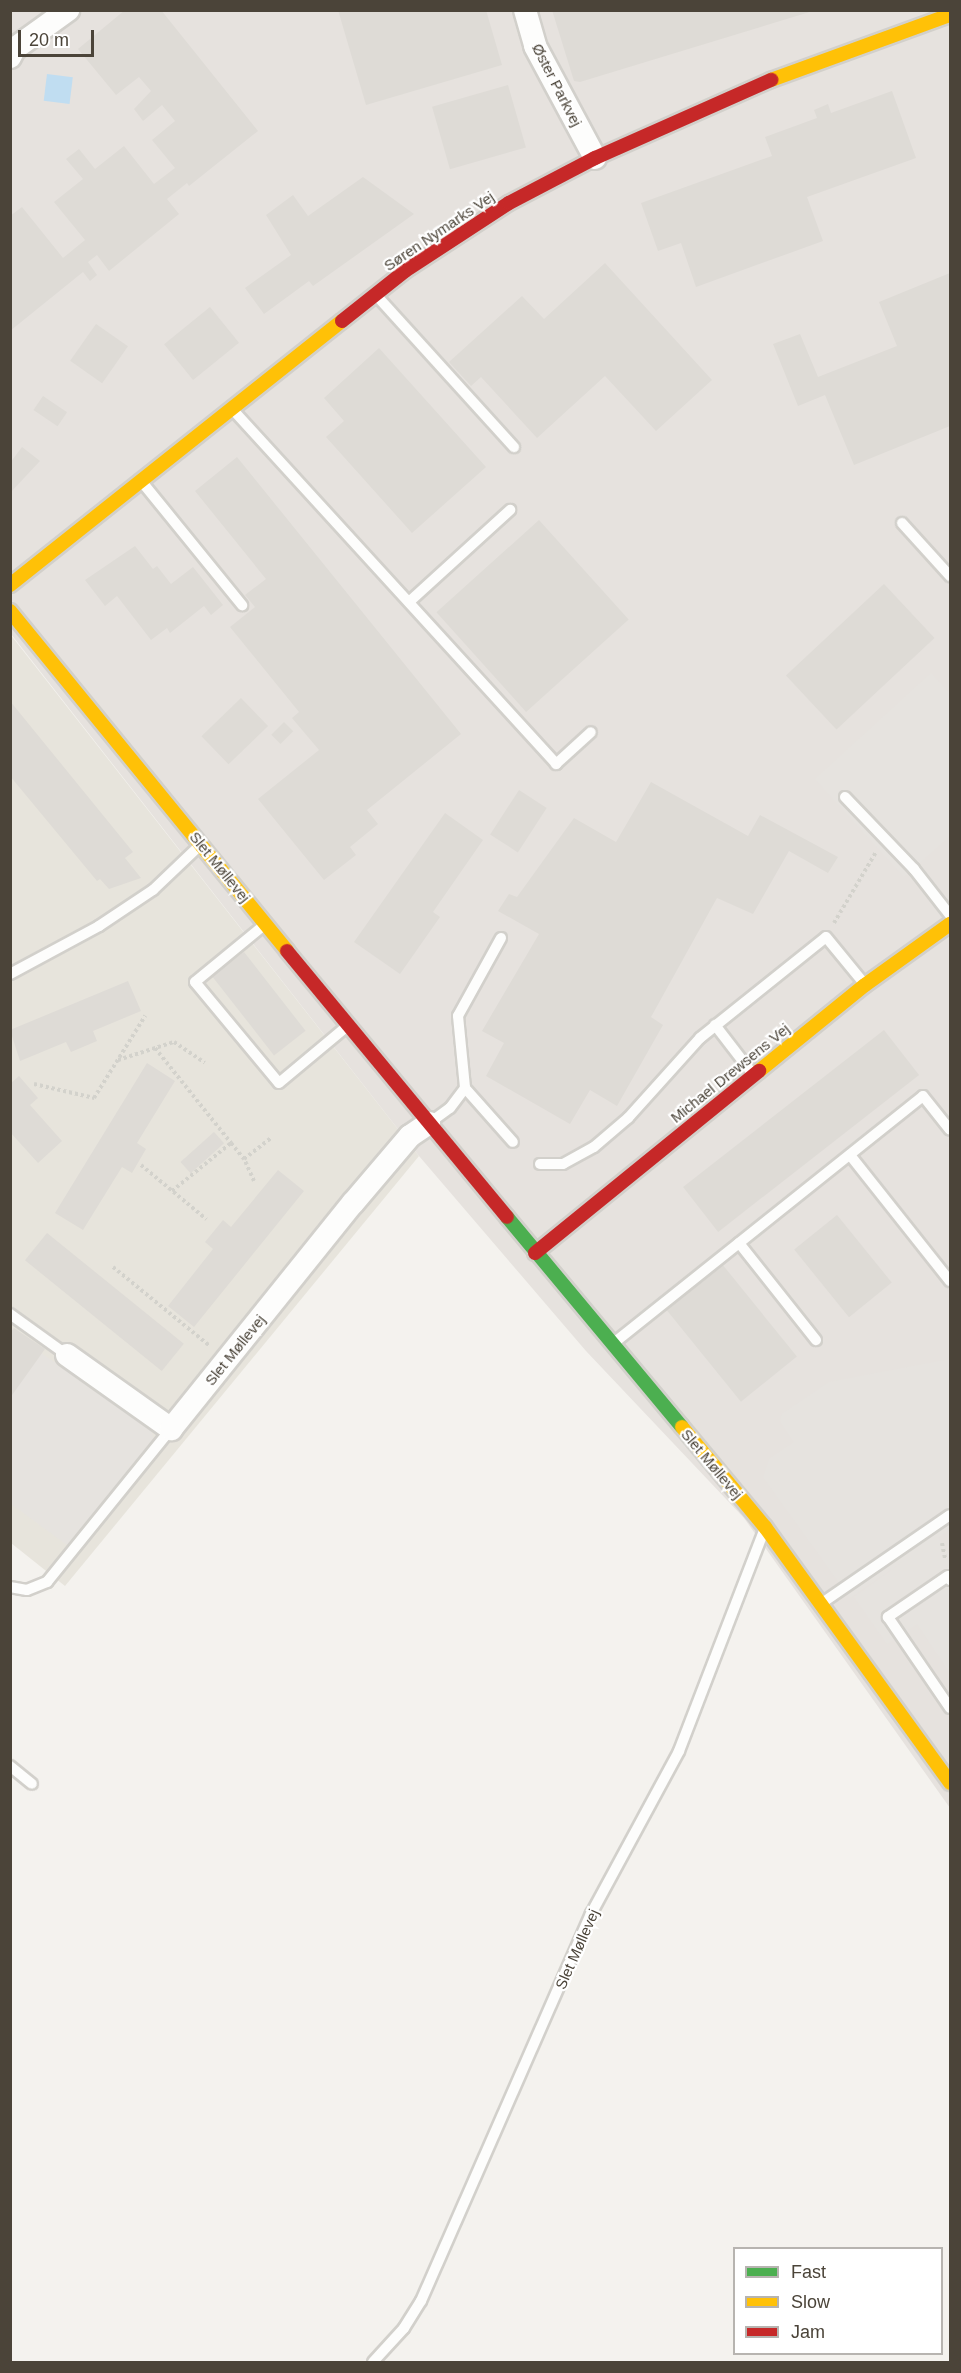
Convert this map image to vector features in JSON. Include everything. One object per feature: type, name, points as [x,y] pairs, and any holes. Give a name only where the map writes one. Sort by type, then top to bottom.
[{"type":"street","points":[[10,57],[14,48],[68,10]]},
{"type":"street","name":"Øster Parkvej","points":[[525,10],[535,46],[595,158]]},
{"type":"street","name":"Søren Nymarks Vej","points":[[10,585],[375,295],[509,203],[595,158],[741,91],[889,34],[951,15]]},
{"type":"street","name":"Slet Møllevej","points":[[10,610],[348,1026],[765,1527],[946,1768],[951,1783]]},
{"type":"street","name":"Michael Drewsens Vej","points":[[535,1253],[865,985],[951,924]]},
{"type":"street","name":"Slet Møllevej","points":[[171,1430],[410,1136],[429,1123]]},
{"type":"street","points":[[67,1355],[171,1430]]},
{"type":"lane","points":[[375,295],[514,447]]},
{"type":"lane","points":[[232,409],[556,764],[591,732]]},
{"type":"lane","points":[[142,482],[242,605]]},
{"type":"lane","points":[[409,602],[510,510]]},
{"type":"lane","points":[[902,523],[951,576]]},
{"type":"lane","points":[[845,797],[887,841],[951,915]]},
{"type":"lane","points":[[10,974],[99,926],[153,890],[202,844]]},
{"type":"lane","points":[[266,924],[195,982],[279,1083],[348,1026]]},
{"type":"lane","points":[[540,1164],[563,1164],[594,1148],[628,1118],[715,1025],[826,937],[865,985]]},
{"type":"lane","points":[[501,938],[458,1016],[465,1088],[513,1142]]},
{"type":"lane","points":[[715,1025],[754,1075]]},
{"type":"lane","points":[[429,1123],[450,1108],[465,1088]]},
{"type":"lane","points":[[612,1344],[923,1096],[951,1130]]},
{"type":"lane","points":[[849,1155],[951,1281]]},
{"type":"lane","points":[[739,1243],[816,1340]]},
{"type":"lane","points":[[10,1314],[67,1355]]},
{"type":"lane","points":[[10,1587],[39,1588],[55,1574],[171,1430]]},
{"type":"lane","points":[[821,1603],[951,1515]]},
{"type":"lane","name":"Slet Møllevej","points":[[373,2362],[404,2328],[421,2301],[591,1914],[679,1751],[765,1527]]},
{"type":"lane","points":[[949,1578],[888,1617],[951,1708]]},
{"type":"lane","points":[[10,1766],[32,1784]]},
{"type":"path","points":[[826,937],[877,849],[887,841]]},
{"type":"path","points":[[34,1084],[94,1098],[145,1016]]},
{"type":"path","points":[[117,1061],[174,1042],[205,1063]]},
{"type":"path","points":[[154,1048],[244,1159],[254,1181]]},
{"type":"path","points":[[244,1159],[272,1138]]},
{"type":"path","points":[[172,1191],[231,1143]]},
{"type":"path","points":[[141,1165],[206,1219]]},
{"type":"path","points":[[113,1267],[227,1359]]},
{"type":"path","points":[[944,1536],[949,1578]]},
{"type":"shaded area","points":[[11,11],[950,11],[950,1808],[744,1518],[586,1351],[419,1156],[11,634]]},
{"type":"shaded area","points":[[10,634],[419,1156],[65,1586],[11,1543]]},
{"type":"shaded area","points":[[931,673],[950,694],[950,836],[904,877],[815,779]]},
{"type":"shaded area","points":[[10,1332],[150,1427],[154,1440],[67,1545],[11,1504]]},
{"type":"shaded area","points":[[950,1359],[950,1529],[938,1538],[950,1554],[950,1673],[917,1624],[887,1644],[854,1597],[905,1560],[850,1598],[763,1477],[769,1459],[794,1442],[780,1421],[782,1414],[829,1382]]},
{"type":"water","points":[[47,74],[73,77],[70,104],[44,101]]},
{"type":"building","points":[[125,10],[161,10],[258,131],[189,186],[187,183],[167,199],[179,214],[109,271],[97,255],[88,262],[97,275],[90,281],[83,272],[10,331],[10,216],[22,207],[63,258],[85,240],[54,202],[83,179],[66,159],[79,149],[95,169],[124,146],[154,184],[175,168],[152,140],[175,121],[162,105],[143,121],[134,109],[151,91],[139,77],[116,95],[78,49]]},
{"type":"building","points":[[338,10],[486,10],[502,65],[366,105]]},
{"type":"building","points":[[552,10],[813,11],[580,82],[574,81]]},
{"type":"building","points":[[508,85],[526,147],[450,169],[432,107]]},
{"type":"building","points":[[892,91],[916,158],[807,197],[823,241],[696,287],[681,243],[658,251],[641,203],[772,156],[765,137],[817,118],[814,110],[828,104],[831,113]]},
{"type":"building","points":[[363,177],[414,214],[313,286],[309,281],[264,314],[245,288],[291,255],[266,215],[293,195],[308,216]]},
{"type":"building","points":[[605,263],[712,380],[656,431],[605,376],[537,438],[481,377],[471,386],[449,362],[522,296],[544,319]]},
{"type":"building","points":[[950,273],[950,426],[854,465],[825,395],[798,406],[773,344],[800,334],[818,377],[897,346],[879,302]]},
{"type":"building","points":[[210,307],[239,343],[193,380],[164,344]]},
{"type":"building","points":[[96,324],[128,346],[102,383],[70,361]]},
{"type":"building","points":[[379,348],[486,467],[412,533],[326,437],[344,421],[324,398]]},
{"type":"building","points":[[43,396],[67,412],[58,426],[33,410]]},
{"type":"building","points":[[22,447],[40,461],[10,493],[10,463]]},
{"type":"building","points":[[237,457],[461,734],[367,810],[378,824],[350,847],[356,855],[324,880],[258,799],[319,750],[292,718],[299,712],[230,627],[255,607],[245,595],[266,579],[195,491]]},
{"type":"building","points":[[539,520],[629,620],[526,712],[436,612]]},
{"type":"building","points":[[135,546],[153,569],[157,566],[171,584],[193,567],[223,605],[211,615],[204,606],[170,633],[167,628],[151,640],[117,596],[105,606],[85,580]]},
{"type":"building","points":[[884,584],[934,638],[836,730],[786,675]]},
{"type":"building","points":[[241,698],[268,726],[229,764],[201,736]]},
{"type":"building","points":[[10,701],[133,852],[125,858],[141,878],[109,889],[100,879],[97,881],[10,776]]},
{"type":"building","points":[[284,722],[293,731],[280,744],[271,735]]},
{"type":"building","points":[[651,782],[748,836],[760,815],[838,857],[828,873],[789,851],[753,914],[717,898],[651,1017],[663,1025],[617,1106],[590,1090],[570,1124],[486,1076],[504,1043],[482,1031],[539,934],[498,911],[509,894],[517,897],[574,818],[616,842]]},
{"type":"building","points":[[519,790],[547,808],[518,852],[490,834]]},
{"type":"building","points":[[445,813],[483,840],[433,912],[440,917],[400,974],[354,942]]},
{"type":"building","points":[[244,952],[306,1031],[274,1055],[212,977]]},
{"type":"building","points":[[128,981],[141,1011],[93,1031],[97,1041],[71,1052],[66,1042],[20,1061],[10,1030]]},
{"type":"building","points":[[884,1030],[919,1075],[718,1232],[683,1187]]},
{"type":"building","points":[[147,1063],[175,1081],[137,1143],[146,1149],[132,1173],[122,1167],[83,1230],[55,1213]]},
{"type":"building","points":[[19,1076],[38,1098],[30,1105],[62,1141],[38,1163],[10,1132],[10,1084]]},
{"type":"building","points":[[214,1132],[224,1143],[191,1173],[181,1162]]},
{"type":"building","points":[[278,1170],[304,1191],[194,1327],[168,1306],[213,1249],[205,1242],[223,1220],[231,1227]]},
{"type":"building","points":[[837,1215],[892,1283],[849,1317],[794,1250]]},
{"type":"building","points":[[47,1233],[184,1344],[162,1371],[25,1260]]},
{"type":"building","points":[[722,1264],[797,1356],[741,1402],[666,1309]]},
{"type":"building","points":[[14,1328],[45,1349],[10,1398],[10,1333]]},
{"type":"traffic: fast","points":[[507,1217],[682,1427]]},
{"type":"traffic: slow","points":[[771,80],[950,15]]},
{"type":"traffic: slow","points":[[10,585],[342,321]]},
{"type":"traffic: slow","points":[[10,611],[287,951]]},
{"type":"traffic: slow","points":[[759,1071],[865,985],[950,924]]},
{"type":"traffic: slow","points":[[682,1427],[765,1527],[950,1783]]},
{"type":"traffic: jam","points":[[342,321],[405,271],[509,203],[595,158],[771,80]]},
{"type":"traffic: jam","points":[[287,951],[507,1217]]},
{"type":"traffic: jam","points":[[535,1253],[759,1071]]}]
